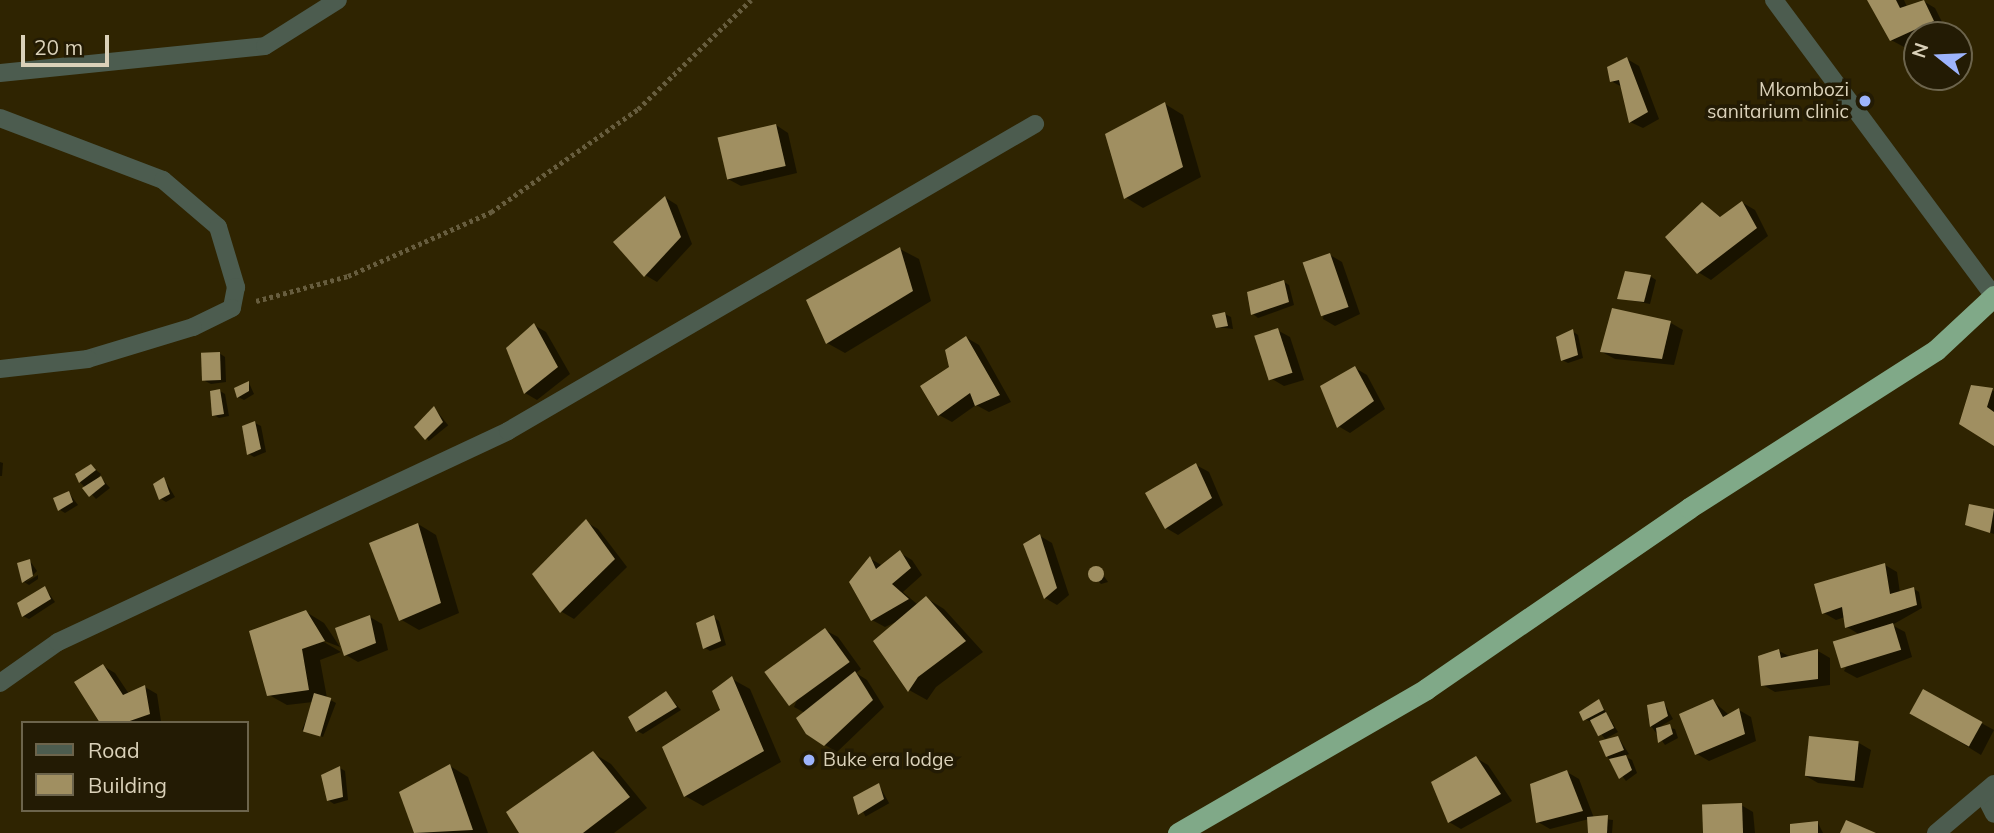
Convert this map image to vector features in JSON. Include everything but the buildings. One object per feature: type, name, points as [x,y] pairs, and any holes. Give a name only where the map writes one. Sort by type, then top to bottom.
[{"type":"highway","points":[[1178,833],[1426,689],[1689,508],[1936,350],[1994,296]]},
{"type":"street","points":[[0,73],[265,46],[338,0]]},
{"type":"street","points":[[1774,0],[1994,296]]},
{"type":"street","points":[[0,118],[163,180],[218,227],[236,287],[232,308],[193,327],[88,359],[0,369]]},
{"type":"street","points":[[0,683],[58,642],[508,431],[1035,124]]},
{"type":"street","points":[[1936,833],[1989,789],[1994,814]]},
{"type":"path","points":[[232,308],[348,276],[491,212],[638,109],[751,0]]},
{"type":"place","name":"Mkombozi sanitarium clinic","points":[[1865,101]]},
{"type":"place","name":"Buke era lodge","points":[[809,760]]}]
